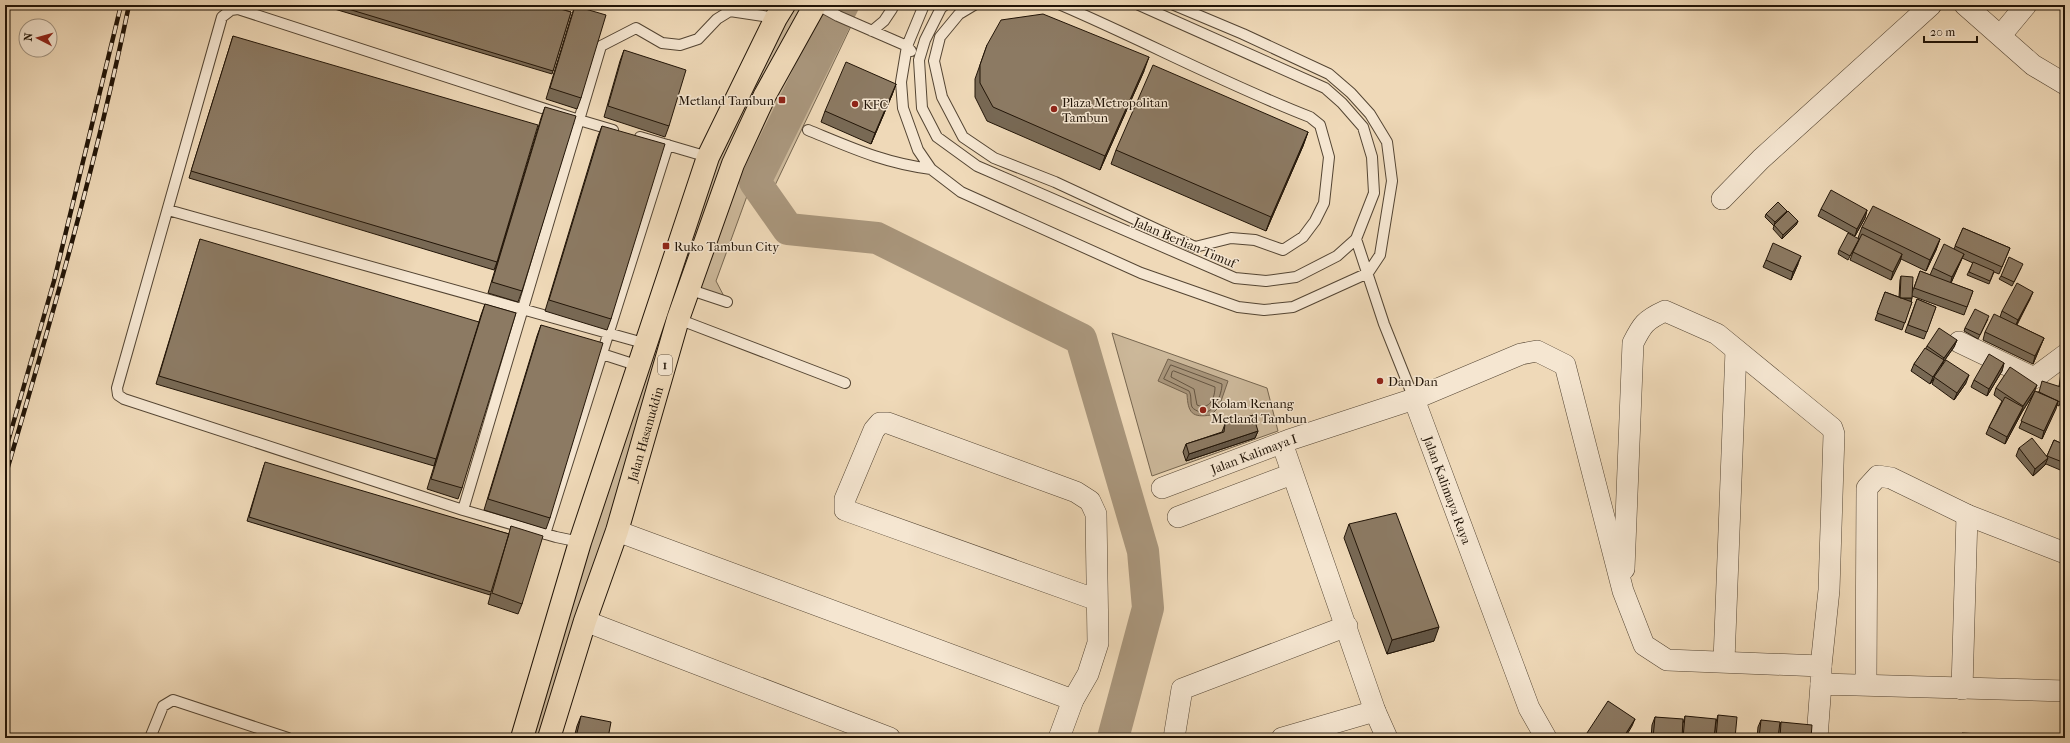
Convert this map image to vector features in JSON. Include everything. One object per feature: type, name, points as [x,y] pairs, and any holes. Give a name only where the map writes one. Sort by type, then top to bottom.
[{"type":"highway","name":"Jalan Hasanuddin","points":[[549,738],[585,621],[625,534],[678,319],[733,164],[766,95],[819,6]]},
{"type":"highway","name":"Jalan Hasanuddin","points":[[522,738],[580,542],[708,157],[780,11]]},
{"type":"street","points":[[1722,199],[1761,159],[1931,5]]},
{"type":"street","points":[[1965,5],[2001,35],[2033,65],[2065,84]]},
{"type":"street","points":[[2001,35],[2026,5]]},
{"type":"street","points":[[1623,591],[1633,343],[1642,325],[1651,318],[1665,311],[1717,334],[1832,428],[1834,434],[1829,590],[1817,738]]},
{"type":"street","points":[[1959,342],[2034,378],[2065,355]]},
{"type":"street","points":[[1724,661],[1736,350]]},
{"type":"street","name":"Jalan Kalimaya I","points":[[1162,488],[1282,443],[1414,399],[1521,354],[1537,351],[1565,365],[1623,591],[1644,644],[1667,660],[1724,661],[1821,675],[1866,684],[1962,689],[2065,686]]},
{"type":"street","name":"Jalan Kalimaya Raya","points":[[1414,399],[1530,708],[1546,738]]},
{"type":"street","points":[[1059,738],[1073,700],[1088,674],[1098,643],[1096,514],[1090,501],[1076,492],[888,423],[880,423],[874,430],[845,500],[846,510],[1097,600]]},
{"type":"street","points":[[1282,443],[1375,711],[1387,738]]},
{"type":"street","points":[[1178,518],[1292,474]]},
{"type":"street","points":[[1866,684],[1867,488],[1878,476],[1891,478],[1967,515],[2065,553]]},
{"type":"street","points":[[1962,689],[1967,515]]},
{"type":"street","points":[[625,534],[1073,700]]},
{"type":"street","points":[[585,621],[890,738]]},
{"type":"street","points":[[1174,738],[1182,689],[1346,626]]},
{"type":"street","points":[[1282,738],[1375,711]]},
{"type":"lane","points":[[872,30],[884,21],[892,9],[892,5]]},
{"type":"lane","points":[[924,5],[907,46],[901,82],[903,108],[918,150],[931,169],[961,192],[1141,273],[1238,307],[1264,310],[1293,307],[1368,273],[1380,255],[1392,181],[1387,142],[1370,114],[1351,93],[1329,74],[1230,28],[1174,5]]},
{"type":"lane","points":[[974,5],[960,14],[940,37],[934,61],[942,98],[963,137],[994,158],[1055,182],[1195,247],[1231,238],[1255,240],[1283,250],[1303,237],[1316,221],[1324,203],[1327,185],[1330,157],[1320,125],[1310,117],[1201,70],[1061,5]]},
{"type":"lane","name":"Jalan Berlian Timuf","points":[[941,6],[925,40],[919,60],[922,108],[937,137],[977,166],[1235,278],[1266,282],[1296,276],[1337,256],[1356,239],[1374,193],[1372,157],[1363,127],[1342,103],[1325,88],[1139,5]]},
{"type":"lane","points":[[819,6],[907,46],[919,60]]},
{"type":"lane","points":[[580,542],[556,538],[463,510],[124,399],[118,395],[117,388],[222,17],[231,10],[238,9],[246,11],[579,120],[708,157]]},
{"type":"lane","points":[[463,510],[601,46],[636,28],[662,43],[680,44],[698,39],[717,19],[730,11],[780,11]]},
{"type":"lane","points":[[808,130],[880,159],[903,165],[931,169]]},
{"type":"lane","points":[[545,534],[668,145]]},
{"type":"lane","points":[[168,210],[609,332],[647,344]]},
{"type":"lane","name":"Jalan Kalimaya Raya","points":[[1356,239],[1384,324],[1414,399]]},
{"type":"lane","points":[[688,289],[727,302]]},
{"type":"lane","points":[[678,319],[845,383]]},
{"type":"lane","points":[[602,354],[639,366]]},
{"type":"lane","points":[[150,738],[163,706],[172,700],[288,738]]},
{"type":"shaded area","points":[[784,5],[818,5],[853,22],[768,200],[747,196],[716,281],[727,302],[689,289],[549,738],[522,738],[708,157]]},
{"type":"shaded area","name":"Kolam Renang Metland Tambun","points":[[1112,333],[1267,388],[1278,431],[1152,476]]},
{"type":"water","points":[[1168,359],[1228,381],[1219,407],[1211,415],[1195,415],[1188,406],[1187,394],[1158,381]]},
{"type":"building","points":[[335,5],[546,5],[571,12],[553,71]]},
{"type":"building","points":[[575,6],[606,15],[581,98],[550,88]]},
{"type":"building","name":"Plaza Metropolitan Tambun","points":[[1043,14],[1149,57],[1105,156],[993,107],[980,83],[980,65],[987,45],[1001,20]]},
{"type":"building","points":[[233,36],[538,125],[497,262],[191,171]]},
{"type":"building","points":[[624,50],[686,70],[669,126],[608,106]]},
{"type":"building","points":[[846,62],[896,84],[875,133],[825,111]]},
{"type":"building","points":[[1153,65],[1308,132],[1271,217],[1116,150]]},
{"type":"building","points":[[545,107],[576,116],[522,291],[492,282]]},
{"type":"building","points":[[602,126],[665,144],[611,319],[549,300]]},
{"type":"building","points":[[1831,190],[1867,210],[1857,229],[1821,209]]},
{"type":"building","points":[[1778,202],[1787,211],[1775,222],[1766,214]]},
{"type":"building","points":[[1873,206],[1940,239],[1930,260],[1862,227]]},
{"type":"building","points":[[1788,211],[1798,221],[1783,235],[1774,225]]},
{"type":"building","points":[[1963,228],[2010,248],[2002,267],[1955,246]]},
{"type":"building","points":[[1848,233],[1859,239],[1850,256],[1839,250]]},
{"type":"building","points":[[1862,234],[1902,254],[1893,272],[1853,252]]},
{"type":"building","points":[[200,239],[479,322],[436,459],[159,376]]},
{"type":"building","points":[[1773,243],[1801,256],[1793,272],[1766,260]]},
{"type":"building","points":[[1944,244],[1964,254],[1952,277],[1933,268]]},
{"type":"building","points":[[2009,257],[2023,264],[2014,282],[2001,276]]},
{"type":"building","points":[[1973,262],[1994,271],[1990,281],[1969,272]]},
{"type":"building","points":[[1920,271],[1973,291],[1967,307],[1914,288]]},
{"type":"building","points":[[1901,276],[1913,277],[1912,298],[1900,298]]},
{"type":"building","points":[[2017,283],[2033,292],[2018,320],[2002,311]]},
{"type":"building","points":[[1885,292],[1912,302],[1905,323],[1877,313]]},
{"type":"building","points":[[1917,299],[1936,307],[1927,332],[1908,325]]},
{"type":"building","points":[[485,304],[516,313],[462,488],[431,479]]},
{"type":"building","points":[[1975,309],[1989,316],[1980,335],[1965,328]]},
{"type":"building","points":[[1994,314],[2044,338],[2035,356],[1985,332]]},
{"type":"building","points":[[541,325],[603,343],[550,518],[488,499]]},
{"type":"building","points":[[1939,328],[1957,340],[1944,358],[1927,346]]},
{"type":"building","points":[[1925,348],[1944,360],[1933,377],[1914,364]]},
{"type":"building","points":[[1989,354],[2004,363],[1989,389],[1974,380]]},
{"type":"building","points":[[2065,357],[2065,382],[2061,381]]},
{"type":"building","points":[[1946,360],[1969,375],[1957,393],[1934,377]]},
{"type":"building","points":[[2010,367],[2037,385],[2023,406],[1996,388]]},
{"type":"building","points":[[2042,381],[2064,388],[2060,402],[2039,392]]},
{"type":"building","points":[[2035,391],[2058,401],[2044,431],[2021,421]]},
{"type":"building","points":[[2005,397],[2023,407],[2007,437],[1989,427]]},
{"type":"building","points":[[1253,415],[1258,431],[1189,454],[1186,444],[1224,432],[1225,424]]},
{"type":"building","points":[[2032,438],[2048,458],[2035,469],[2019,448]]},
{"type":"building","points":[[2054,440],[2065,445],[2065,463],[2047,456]]},
{"type":"building","points":[[265,462],[509,534],[491,592],[249,517]]},
{"type":"building","points":[[1396,513],[1439,627],[1392,640],[1349,524]]},
{"type":"building","points":[[511,526],[543,536],[522,604],[492,593]]},
{"type":"building","points":[[1608,701],[1635,719],[1623,738],[1588,738],[1585,736]]},
{"type":"building","points":[[1718,715],[1737,717],[1735,738],[1716,738]]},
{"type":"building","points":[[581,716],[611,722],[608,738],[576,737]]},
{"type":"building","points":[[1685,716],[1716,719],[1714,738],[1683,738]]},
{"type":"building","points":[[1655,717],[1683,719],[1682,738],[1653,738]]},
{"type":"building","points":[[1761,720],[1780,722],[1778,738],[1759,738]]},
{"type":"building","points":[[1781,722],[1812,725],[1811,738],[1780,738]]},
{"type":"building","points":[[1962,733],[1980,734],[1980,738],[1962,738]]},
{"type":"building","points":[[1898,734],[1917,734],[1917,738],[1898,738]]},
{"type":"waterway","points":[[843,5],[755,182],[788,229],[877,238],[1081,339],[1143,551],[1148,608],[1113,738]]},
{"type":"railway","points":[[5,452],[54,281],[121,5]]},
{"type":"railway","points":[[5,477],[72,242],[102,124],[129,5]]},
{"type":"place","name":"Metland Tambun","points":[[782,100]]},
{"type":"place","name":"KFC","points":[[855,104]]},
{"type":"place","name":"Plaza Metropolitan Tambun","points":[[1054,109]]},
{"type":"place","name":"Ruko Tambun City","points":[[666,246]]},
{"type":"place","name":"Dan Dan","points":[[1380,381]]},
{"type":"place","name":"Kolam Renang Metland Tambun","points":[[1203,410]]}]
